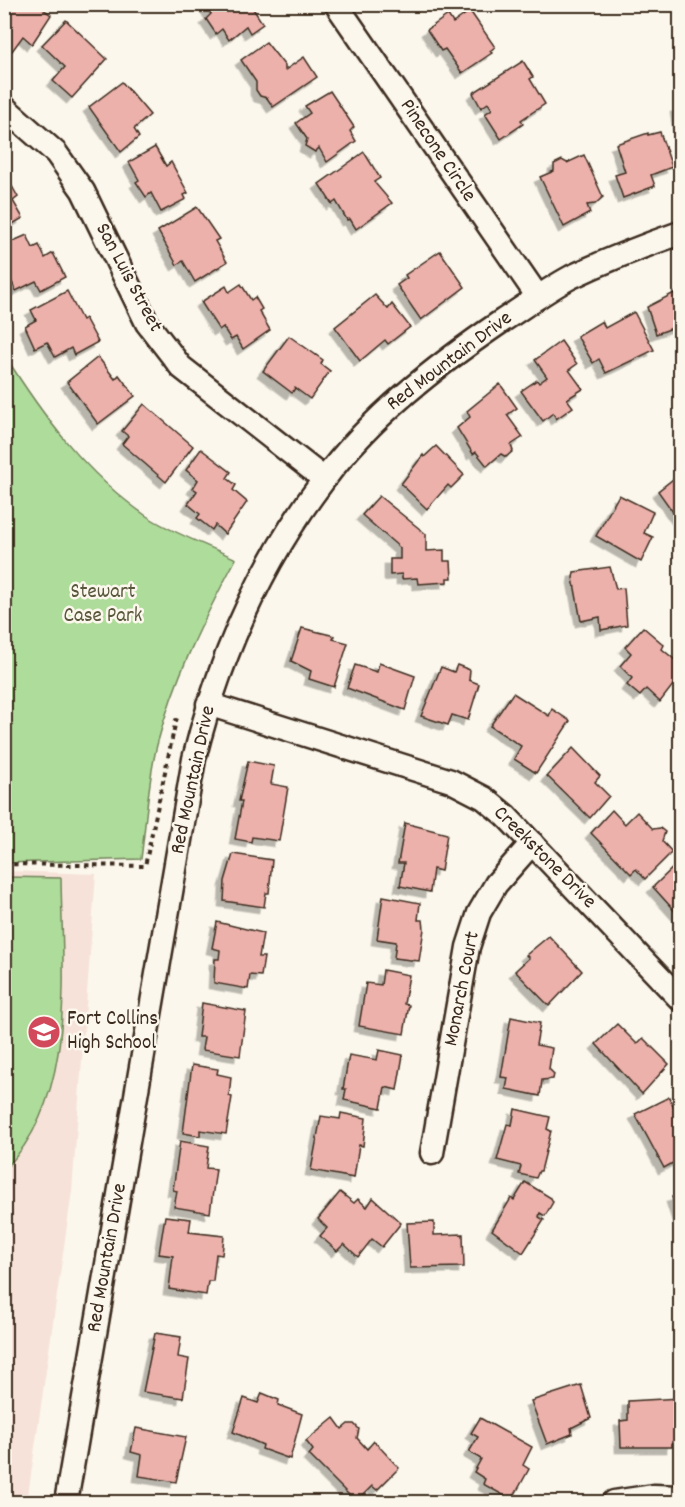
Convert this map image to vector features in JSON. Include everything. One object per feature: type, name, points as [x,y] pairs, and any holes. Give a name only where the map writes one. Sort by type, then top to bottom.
[{"type":"street","name":"Pinecone Circle","points":[[336,4],[538,297]]},
{"type":"street","name":"San Luis Street","points":[[4,107],[56,153],[83,191],[147,323],[181,368],[324,479]]},
{"type":"street","name":"Red Mountain Drive","points":[[66,1503],[194,759],[208,704],[243,617],[268,567],[324,479],[386,411],[429,375],[538,297],[623,253],[681,233]]},
{"type":"street","name":"Creekstone Drive","points":[[208,704],[452,781],[484,798],[532,843],[681,999]]},
{"type":"street","name":"Monarch Court","points":[[432,1153],[468,947],[479,913],[496,884],[532,843]]},
{"type":"street","points":[[614,1503],[654,1496],[681,1497]]},
{"type":"path","points":[[4,864],[145,866],[176,720]]},
{"type":"shaded area","name":"Fort Collins High School","points":[[5,871],[96,874],[72,1191],[27,1502],[5,1502]]},
{"type":"green space","name":"Stewart Case Park","points":[[4,354],[49,421],[66,442],[123,499],[145,515],[177,533],[236,559],[191,649],[164,720],[151,773],[141,859],[5,863]]},
{"type":"green space","points":[[5,877],[61,878],[63,992],[61,1031],[55,1069],[45,1106],[28,1139],[5,1169]]},
{"type":"building","points":[[4,4],[43,4],[42,8],[51,15],[32,44],[23,36],[12,51],[4,46]]},
{"type":"building","points":[[204,4],[250,4],[263,24],[250,33],[246,26],[229,40],[222,29],[216,34],[206,19],[211,14]]},
{"type":"building","points":[[470,11],[495,47],[490,51],[492,53],[462,73],[445,49],[441,51],[427,30],[448,15],[453,23]]},
{"type":"building","points":[[66,20],[107,59],[72,98],[53,81],[65,67],[42,45]]},
{"type":"building","points":[[266,42],[285,66],[285,70],[304,57],[317,77],[273,107],[267,98],[260,96],[256,90],[256,82],[241,60]]},
{"type":"building","points":[[523,61],[533,77],[530,79],[545,104],[521,120],[523,124],[501,139],[485,114],[492,109],[488,103],[481,108],[473,93]]},
{"type":"building","points":[[122,82],[150,115],[134,129],[139,137],[121,152],[89,107]]},
{"type":"building","points":[[330,91],[354,127],[350,131],[356,141],[327,162],[319,148],[315,152],[305,146],[307,139],[296,123],[310,113],[305,106]]},
{"type":"building","points":[[676,107],[680,107],[680,135]]},
{"type":"building","points":[[660,132],[672,167],[651,175],[655,186],[623,198],[615,175],[625,172],[616,144],[648,133],[648,135]]},
{"type":"building","points":[[155,147],[166,166],[171,162],[188,193],[184,195],[186,199],[161,212],[151,193],[146,197],[136,182],[139,180],[129,162]]},
{"type":"building","points":[[364,152],[380,178],[374,182],[392,203],[356,229],[350,219],[347,220],[336,201],[332,204],[319,184]]},
{"type":"building","points":[[584,155],[603,197],[595,204],[587,205],[590,213],[564,227],[540,177],[554,171],[554,164],[562,160],[567,163]]},
{"type":"building","points":[[4,172],[18,197],[13,201],[23,218],[4,229]]},
{"type":"building","points":[[197,207],[219,239],[215,241],[227,262],[195,282],[183,261],[177,265],[158,231]]},
{"type":"building","points":[[27,235],[33,248],[39,245],[45,258],[53,253],[65,277],[41,290],[36,281],[16,291],[10,278],[4,281],[4,245]]},
{"type":"building","points":[[440,251],[465,287],[421,320],[397,285],[407,278],[405,275]]},
{"type":"building","points":[[241,284],[251,300],[255,297],[262,309],[259,311],[270,330],[243,349],[236,337],[231,340],[223,327],[219,330],[201,302],[226,286],[229,292]]},
{"type":"building","points":[[680,290],[680,333],[678,326],[656,334],[647,307]]},
{"type":"building","points":[[67,291],[82,320],[85,318],[98,342],[74,355],[71,348],[55,357],[47,342],[35,348],[25,326],[36,320],[31,310]]},
{"type":"building","points":[[375,295],[388,309],[392,304],[410,327],[388,344],[385,340],[360,361],[335,327]]},
{"type":"building","points":[[634,312],[654,350],[606,373],[599,359],[593,363],[577,336],[602,321],[605,328]]},
{"type":"building","points":[[289,336],[323,360],[321,364],[330,371],[310,399],[295,388],[292,393],[263,371]]},
{"type":"building","points":[[561,341],[577,364],[569,370],[583,389],[567,399],[573,407],[556,419],[553,413],[543,421],[521,391],[537,380],[539,383],[547,377],[535,360]]},
{"type":"building","points":[[98,357],[115,379],[119,375],[135,396],[98,424],[67,382]]},
{"type":"building","points":[[500,384],[517,408],[507,415],[523,437],[511,445],[513,451],[506,457],[501,454],[487,466],[476,452],[473,454],[457,428],[470,417],[467,411]]},
{"type":"building","points":[[144,404],[193,446],[166,482],[122,444],[128,436],[122,431]]},
{"type":"building","points":[[436,446],[464,475],[451,488],[448,485],[427,509],[401,484],[423,455],[424,457]]},
{"type":"building","points":[[201,449],[231,472],[227,478],[236,485],[233,490],[247,502],[225,534],[215,525],[212,530],[197,518],[200,514],[188,504],[197,491],[193,488],[198,480],[186,470]]},
{"type":"building","points":[[677,476],[680,478],[680,522],[658,491]]},
{"type":"building","points":[[619,495],[653,512],[644,533],[653,537],[641,562],[596,536]]},
{"type":"building","points":[[379,496],[426,534],[426,551],[444,550],[444,561],[451,561],[452,578],[447,578],[447,582],[418,584],[417,578],[402,579],[402,574],[390,575],[390,559],[400,559],[400,548],[362,515]]},
{"type":"building","points":[[610,567],[616,589],[624,588],[627,625],[601,630],[600,617],[581,621],[573,578],[574,572]]},
{"type":"building","points":[[643,627],[664,645],[662,649],[680,664],[680,676],[660,702],[646,689],[640,696],[627,685],[632,678],[620,666],[631,653],[625,647]]},
{"type":"building","points":[[302,628],[335,636],[333,639],[348,643],[334,687],[309,679],[311,671],[291,661]]},
{"type":"building","points":[[379,663],[415,676],[405,710],[347,688],[355,665],[377,672]]},
{"type":"building","points":[[457,665],[470,670],[469,680],[479,684],[468,720],[452,715],[448,725],[421,716],[441,667],[454,672]]},
{"type":"building","points":[[513,693],[549,716],[552,709],[570,721],[536,773],[514,759],[521,746],[490,726]]},
{"type":"building","points":[[573,748],[600,776],[595,782],[609,796],[590,818],[547,776]]},
{"type":"building","points":[[248,761],[274,766],[271,784],[288,787],[279,841],[252,837],[251,842],[235,839],[242,801],[239,801]]},
{"type":"building","points":[[612,810],[625,824],[637,812],[653,829],[660,828],[665,832],[662,841],[672,852],[645,879],[636,869],[631,874],[591,833]]},
{"type":"building","points":[[405,823],[447,834],[441,871],[433,869],[430,892],[400,886],[404,863],[398,863]]},
{"type":"building","points":[[233,854],[272,860],[269,893],[266,893],[264,907],[224,901],[225,881]]},
{"type":"building","points":[[680,861],[680,917],[653,887]]},
{"type":"building","points":[[383,896],[420,903],[418,920],[423,920],[424,929],[419,961],[394,958],[396,942],[377,939]]},
{"type":"building","points":[[217,922],[263,933],[259,957],[264,957],[261,976],[250,975],[248,989],[214,983],[215,959],[219,959],[220,950],[212,948]]},
{"type":"building","points":[[549,936],[582,971],[549,1006],[515,971],[529,958],[526,955]]},
{"type":"building","points":[[383,970],[409,975],[404,1004],[409,1005],[404,1034],[359,1026],[366,983],[381,985]]},
{"type":"building","points":[[202,1003],[246,1011],[240,1056],[202,1050],[204,1037],[198,1037]]},
{"type":"building","points":[[511,1017],[540,1023],[536,1045],[552,1048],[549,1069],[554,1074],[553,1079],[542,1080],[540,1096],[506,1089],[508,1078],[501,1077]]},
{"type":"building","points":[[617,1024],[637,1044],[643,1038],[669,1064],[642,1094],[596,1044]]},
{"type":"building","points":[[379,1050],[403,1055],[397,1090],[385,1087],[381,1108],[344,1100],[346,1089],[343,1089],[349,1055],[377,1060]]},
{"type":"building","points":[[192,1065],[218,1069],[217,1074],[231,1077],[229,1096],[232,1097],[226,1134],[200,1130],[200,1136],[183,1133]]},
{"type":"building","points":[[669,1097],[675,1109],[679,1107],[680,1110],[680,1159],[664,1168],[635,1114]]},
{"type":"building","points":[[515,1109],[550,1117],[547,1129],[551,1131],[541,1171],[536,1178],[519,1174],[521,1166],[497,1160],[507,1124],[512,1125]]},
{"type":"building","points":[[341,1113],[366,1118],[363,1146],[359,1145],[354,1178],[311,1170],[321,1116],[340,1119]]},
{"type":"building","points":[[180,1141],[209,1146],[206,1168],[216,1169],[210,1213],[174,1207],[177,1191],[173,1190]]},
{"type":"building","points":[[525,1182],[551,1198],[553,1202],[545,1216],[540,1213],[539,1217],[544,1220],[523,1253],[492,1230],[511,1198],[514,1200]]},
{"type":"building","points":[[340,1192],[354,1203],[358,1199],[367,1207],[373,1198],[401,1223],[382,1247],[372,1239],[358,1257],[344,1244],[337,1251],[320,1236],[327,1228],[318,1219]]},
{"type":"building","points":[[680,1195],[680,1222],[672,1197]]},
{"type":"building","points":[[165,1216],[191,1219],[189,1232],[224,1236],[222,1255],[216,1254],[213,1281],[208,1281],[206,1295],[169,1289],[173,1256],[159,1254]]},
{"type":"building","points":[[434,1222],[434,1235],[463,1234],[464,1267],[410,1268],[407,1223]]},
{"type":"building","points":[[155,1333],[181,1337],[178,1357],[189,1359],[183,1398],[143,1392]]},
{"type":"building","points":[[581,1385],[591,1418],[571,1428],[572,1434],[547,1444],[531,1401]]},
{"type":"building","points":[[262,1393],[279,1400],[278,1405],[302,1414],[290,1459],[262,1449],[263,1445],[233,1432],[244,1398],[258,1403]]},
{"type":"building","points":[[680,1398],[680,1441],[672,1442],[672,1447],[621,1447],[620,1421],[628,1420],[628,1401]]},
{"type":"building","points":[[334,1418],[342,1429],[348,1424],[354,1424],[359,1429],[357,1438],[367,1449],[374,1441],[399,1468],[377,1490],[372,1486],[356,1502],[309,1455],[313,1450],[306,1441]]},
{"type":"building","points":[[480,1418],[532,1447],[523,1465],[529,1469],[512,1500],[483,1484],[485,1479],[474,1472],[481,1459],[469,1452],[478,1437],[471,1433]]},
{"type":"building","points":[[136,1428],[186,1437],[176,1482],[139,1476],[142,1455],[131,1452]]},
{"type":"place","name":"Fort Collins High School","points":[[44,1032]]}]
